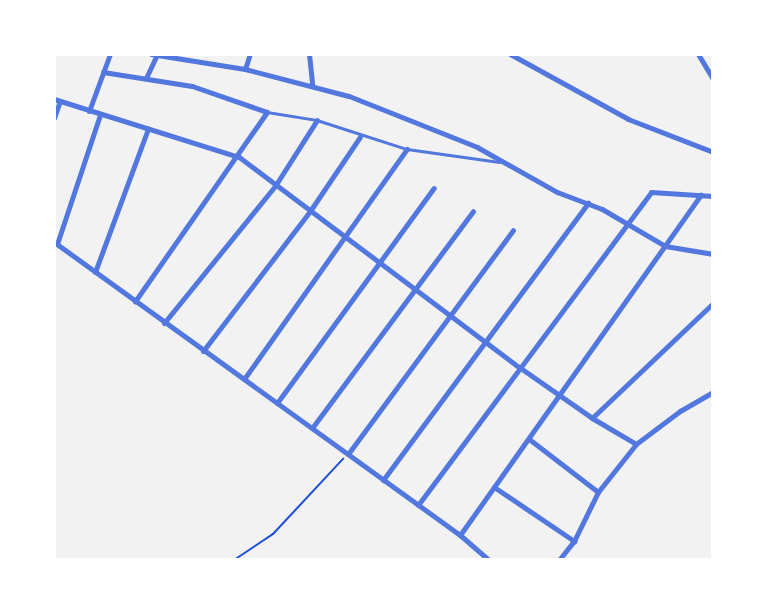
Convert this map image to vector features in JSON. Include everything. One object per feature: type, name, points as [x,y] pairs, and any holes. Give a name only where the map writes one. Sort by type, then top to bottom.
[{"type":"street","points":[[89,111],[110,54]]},
{"type":"street","points":[[205,62],[207,54]]},
{"type":"street","points":[[245,69],[250,54]]},
{"type":"street","points":[[309,54],[312,85]]},
{"type":"street","points":[[510,54],[628,119],[713,152]]},
{"type":"street","points":[[698,54],[713,79]]},
{"type":"street","points":[[146,78],[155,55],[245,69],[312,85],[450,134],[557,192],[588,203],[665,246],[713,254]]},
{"type":"street","points":[[103,72],[191,86],[267,112],[239,157],[135,302]]},
{"type":"street","points":[[54,118],[57,100],[239,157],[519,367],[592,418],[636,444]]},
{"type":"street","points":[[100,115],[56,243],[460,535],[489,560]]},
{"type":"street","points":[[164,323],[275,186],[317,120]]},
{"type":"street","points":[[95,272],[148,130]]},
{"type":"street","points":[[203,351],[310,211],[360,136]]},
{"type":"street","points":[[243,379],[407,149]]},
{"type":"street","points":[[277,403],[434,188]]},
{"type":"street","points":[[418,505],[650,192],[713,196]]},
{"type":"street","points":[[460,535],[701,194]]},
{"type":"street","points":[[383,480],[588,203]]},
{"type":"street","points":[[312,428],[473,211]]},
{"type":"street","points":[[348,454],[513,230]]},
{"type":"street","points":[[592,418],[713,303]]},
{"type":"street","points":[[559,560],[574,541],[598,492],[636,444],[680,411],[713,392]]},
{"type":"street","points":[[529,439],[598,492]]},
{"type":"street","points":[[495,486],[574,541]]},
{"type":"lane","points":[[267,112],[317,120],[407,149],[501,162]]},
{"type":"path","points":[[234,560],[273,534],[348,454]]}]
